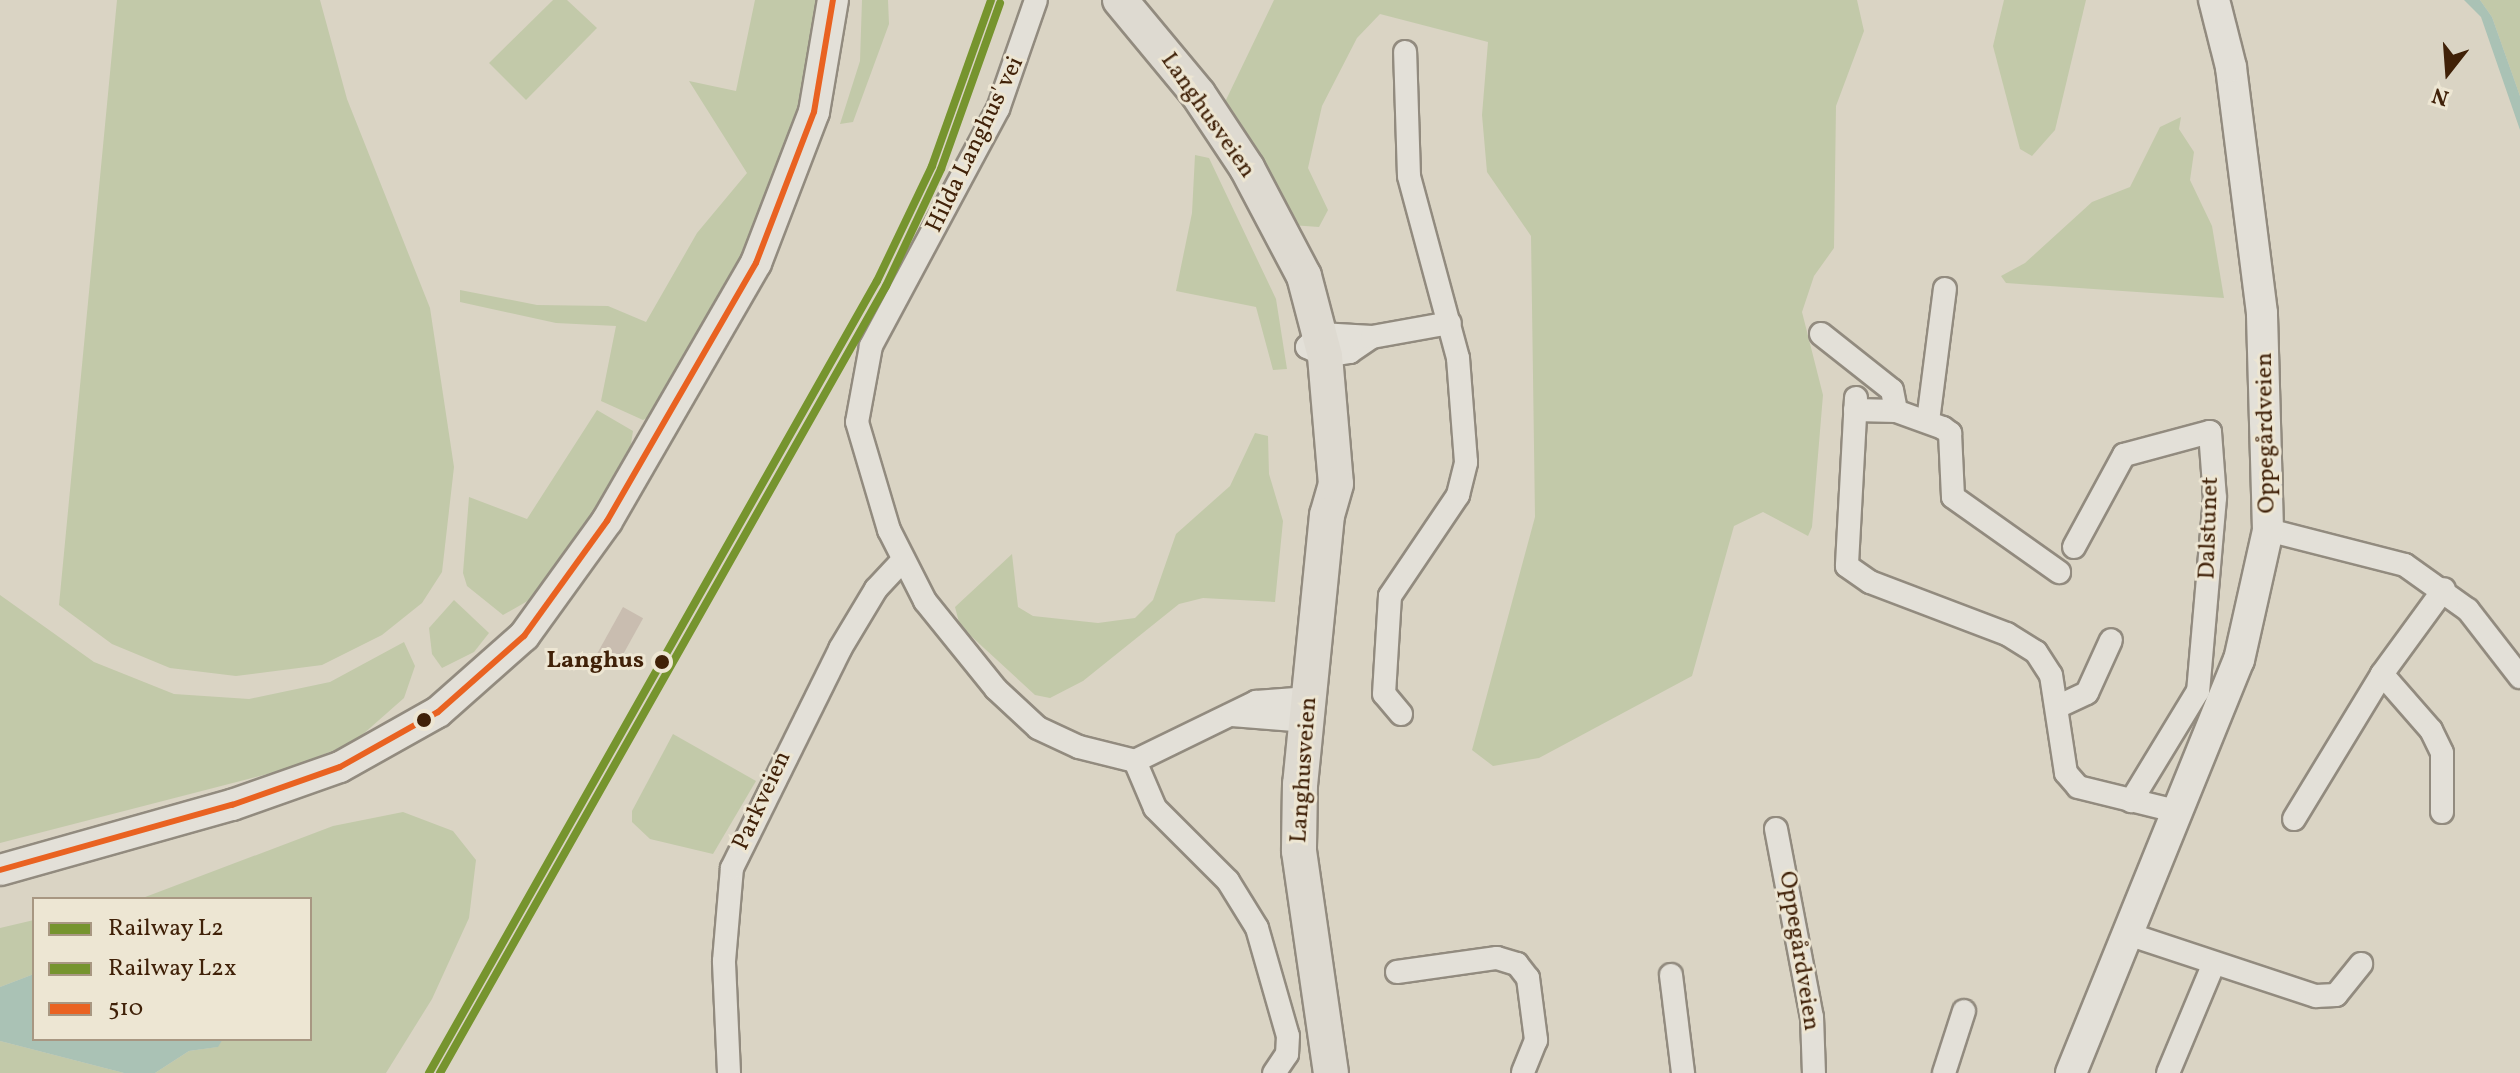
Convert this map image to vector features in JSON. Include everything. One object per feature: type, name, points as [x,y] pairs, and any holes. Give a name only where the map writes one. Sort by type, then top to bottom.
[{"type":"main road","points":[[0,870],[232,805],[340,767],[438,712],[524,636],[607,521],[756,263],[814,112],[833,0]]},
{"type":"main road","name":"Langhusveien","points":[[1120,0],[1216,120],[1282,239],[1317,346],[1336,484],[1327,515],[1308,710],[1299,851],[1331,1073]]},
{"type":"main road","name":"Oppegårdveien","points":[[2071,1073],[2125,933],[2239,660],[2268,530],[2272,476],[2262,313],[2231,67],[2214,0]]},
{"type":"street","name":"Hilda Langhus' vei","points":[[1036,0],[998,109],[871,346],[862,381],[860,438],[903,560],[939,621],[1018,714],[1066,742],[1135,761]]},
{"type":"street","points":[[1401,714],[1384,694],[1390,596],[1465,476],[1460,370],[1409,176],[1405,52]]},
{"type":"street","points":[[1928,421],[1945,289]]},
{"type":"street","points":[[1317,346],[1350,352],[1372,337],[1450,323]]},
{"type":"street","points":[[1821,334],[1892,390],[1896,411]]},
{"type":"street","points":[[2059,572],[1953,497],[1950,433],[1928,421],[1896,411],[1856,404],[1843,551],[1847,566],[1870,582],[2022,642],[2051,675],[2066,773],[2095,795],[2176,811]]},
{"type":"street","name":"Dalstunet","points":[[2074,547],[2124,455],[2210,432],[2215,498],[2198,691],[2131,801]]},
{"type":"street","points":[[2268,530],[2405,565],[2444,589],[2505,651],[2520,677]]},
{"type":"street","name":"Parkveien","points":[[729,1073],[724,961],[732,868],[840,649],[876,589],[903,560]]},
{"type":"street","points":[[2294,819],[2382,674],[2444,589]]},
{"type":"street","points":[[2057,707],[2087,693],[2111,640]]},
{"type":"street","points":[[2382,674],[2431,730],[2442,753],[2447,781],[2442,812]]},
{"type":"street","points":[[1279,1068],[1286,1025],[1271,958],[1251,913],[1155,808],[1135,761],[1232,715],[1308,710]]},
{"type":"street","name":"Oppegårdveien","points":[[1776,829],[1812,1017],[1814,1073]]},
{"type":"street","points":[[2125,933],[2316,996],[2336,995],[2361,964]]},
{"type":"street","points":[[1397,972],[1497,958],[1517,964],[1528,978],[1536,1040],[1523,1073]]},
{"type":"street","points":[[2168,1073],[2214,963]]},
{"type":"street","points":[[1671,975],[1683,1073]]},
{"type":"street","points":[[1944,1073],[1964,1011]]},
{"type":"shaded area","points":[[117,0],[320,0],[347,99],[430,308],[454,467],[442,572],[422,603],[382,635],[322,665],[236,676],[170,668],[112,644],[59,605]]},
{"type":"shaded area","points":[[553,0],[567,0],[597,28],[526,100],[489,63]]},
{"type":"shaded area","points":[[755,0],[820,0],[795,132],[763,220],[655,414],[643,420],[601,401],[616,326],[556,323],[460,302],[460,290],[537,305],[608,306],[646,322],[697,233],[747,173],[689,81],[736,91]]},
{"type":"shaded area","points":[[862,0],[888,0],[889,24],[853,122],[840,124],[860,61]]},
{"type":"shaded area","points":[[1274,0],[1857,0],[1864,31],[1836,106],[1834,248],[1814,276],[1802,312],[1823,395],[1812,527],[1808,536],[1763,512],[1734,526],[1692,676],[1539,758],[1493,766],[1472,750],[1535,517],[1531,236],[1487,172],[1482,115],[1488,42],[1380,14],[1357,38],[1322,106],[1308,168],[1328,210],[1319,227],[1291,225],[1278,189],[1225,102]]},
{"type":"shaded area","points":[[2004,0],[2086,0],[2055,130],[2032,156],[2020,149],[1993,46]]},
{"type":"shaded area","points":[[2464,0],[2480,0],[2492,17],[2520,96],[2520,130],[2481,17]]},
{"type":"shaded area","points":[[2480,0],[2520,0],[2520,96],[2492,17]]},
{"type":"shaded area","points":[[2181,117],[2179,129],[2194,152],[2190,180],[2212,226],[2224,298],[2006,283],[2001,276],[2025,263],[2092,202],[2130,187],[2160,127]]},
{"type":"shaded area","points":[[1195,155],[1209,158],[1276,299],[1287,369],[1273,370],[1256,307],[1176,291],[1192,213]]},
{"type":"shaded area","points":[[597,410],[633,431],[628,463],[545,591],[503,615],[467,586],[463,573],[469,497],[527,519]]},
{"type":"shaded area","points":[[1255,433],[1268,436],[1269,474],[1283,521],[1275,602],[1203,598],[1179,604],[1083,681],[1050,698],[1035,695],[960,626],[955,607],[1012,554],[1018,607],[1033,616],[1098,623],[1135,618],[1153,600],[1176,534],[1230,486]]},
{"type":"shaded area","points":[[0,595],[94,662],[174,694],[249,699],[330,682],[404,642],[415,666],[404,698],[353,743],[283,770],[0,843]]},
{"type":"shaded area","points":[[454,600],[489,633],[474,652],[442,668],[432,654],[429,628]]},
{"type":"shaded area","points":[[673,734],[756,781],[713,854],[650,839],[632,822],[632,811]]},
{"type":"shaded area","points":[[403,812],[453,831],[476,860],[469,918],[432,999],[386,1073],[155,1073],[189,1051],[217,1047],[222,1041],[312,1041],[312,897],[145,897],[333,826]]},
{"type":"shaded area","points":[[32,920],[32,975],[0,987],[0,928]]},
{"type":"shaded area","points":[[32,975],[32,1041],[222,1041],[218,1047],[189,1051],[155,1073],[124,1073],[0,1041],[0,987]]},
{"type":"shaded area","points":[[0,1041],[124,1073],[0,1073]]},
{"type":"building","name":"Langhus","points":[[623,607],[643,618],[615,670],[594,659]]},
{"type":"rail line","name":"L2","points":[[429,1073],[877,281],[932,166],[991,0]]},
{"type":"rail line","name":"L2x","points":[[440,1073],[886,286],[941,169],[1000,3]]},
{"type":"transit line","name":"510","points":[[0,870],[232,805],[340,767],[438,712],[524,636],[607,521],[756,263],[814,112],[833,0]]},
{"type":"place","name":"Langhus","points":[[662,662]]}]
